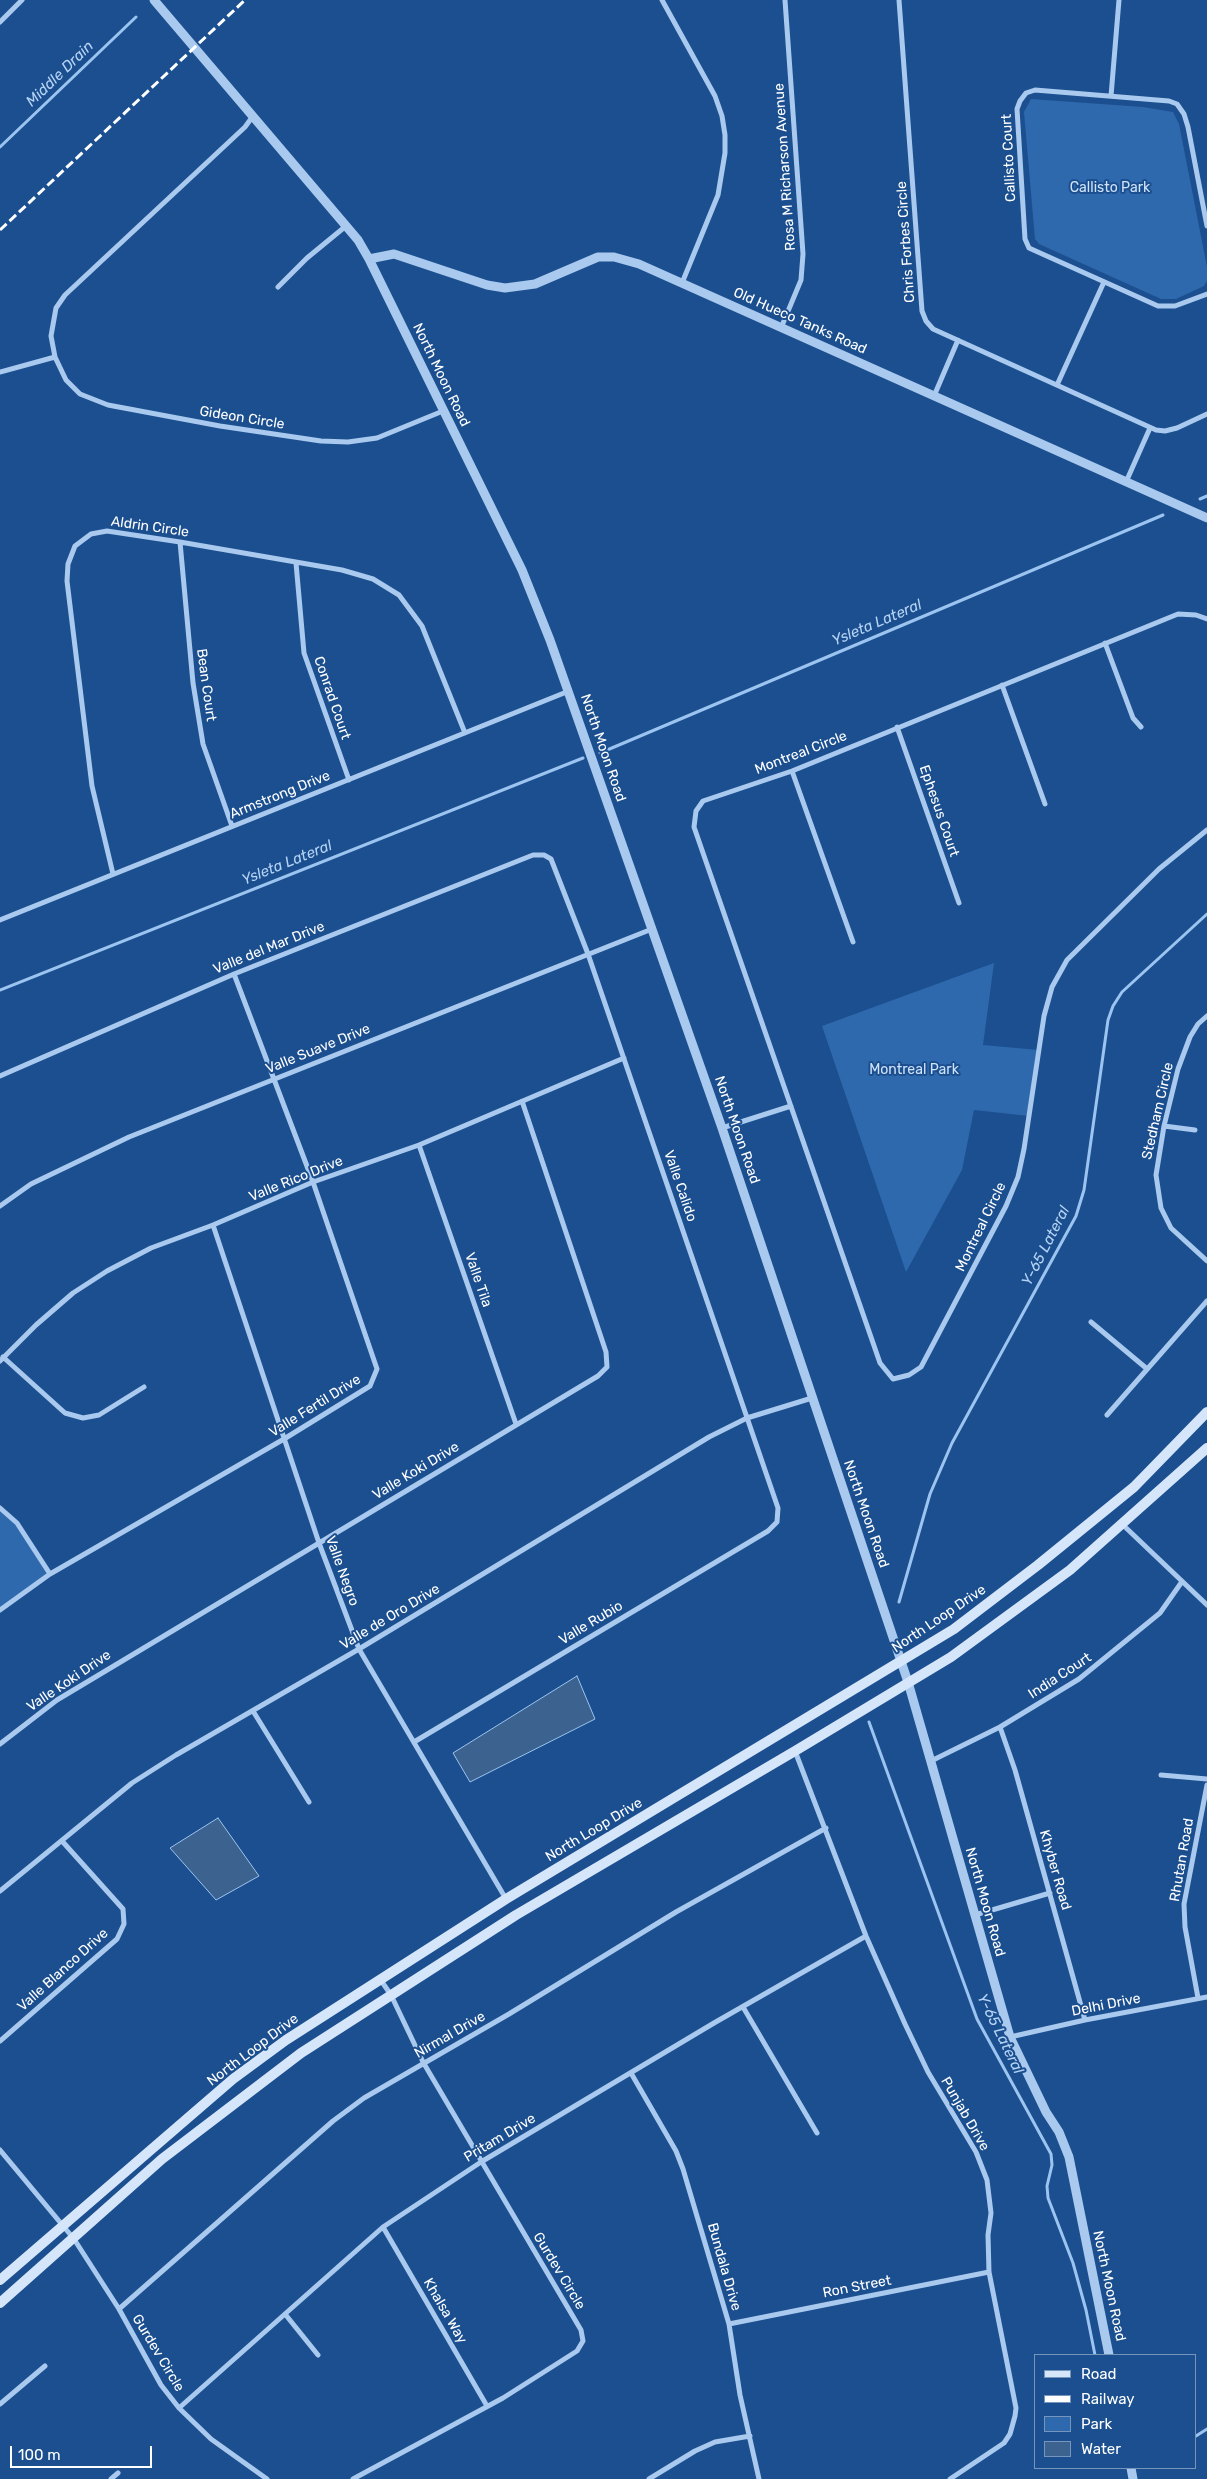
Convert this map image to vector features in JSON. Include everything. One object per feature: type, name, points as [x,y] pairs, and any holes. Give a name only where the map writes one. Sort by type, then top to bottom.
[{"type":"main road","name":"North Loop Drive","points":[[0,2280],[233,2079],[286,2040],[506,1899],[962,1623],[1038,1565],[1134,1487],[1207,1412]]},
{"type":"main road","points":[[0,2303],[162,2159],[301,2053],[516,1915],[795,1751],[951,1656],[1002,1622],[1070,1570],[1123,1525],[1207,1448]]},
{"type":"street","points":[[0,22],[22,0]]},
{"type":"street","name":"North Moon Road","points":[[154,0],[346,226],[369,259],[522,570],[569,691],[722,1128],[908,1682],[1010,2037],[1046,2112],[1059,2132],[1069,2157],[1109,2354]]},
{"type":"street","points":[[662,0],[715,96],[722,116],[725,135],[725,153],[718,195],[682,283]]},
{"type":"street","name":"Rosa M Richarson Avenue","points":[[781,328],[801,280],[803,254],[785,0]]},
{"type":"street","name":"Chris Forbes Circle","points":[[899,0],[922,311],[926,321],[932,329],[1150,428],[1165,431],[1207,414]]},
{"type":"street","points":[[1111,96],[1119,0]]},
{"type":"street","name":"Callisto Court","points":[[1207,226],[1188,127],[1184,114],[1177,104],[1169,101],[1035,90],[1026,93],[1020,101],[1017,109],[1025,239],[1029,248],[1166,308],[1207,294]]},
{"type":"street","name":"Gideon Circle","points":[[253,116],[245,127],[65,295],[56,308],[51,326],[54,358],[66,380],[80,394],[94,401],[220,426],[304,439],[348,442],[378,438],[443,410]]},
{"type":"street","points":[[278,287],[307,258],[346,226]]},
{"type":"street","name":"Old Hueco Tanks Road","points":[[369,259],[394,254],[487,285],[505,288],[535,284],[591,259],[614,257],[638,264],[1207,518]]},
{"type":"street","points":[[1057,385],[1104,282]]},
{"type":"street","points":[[934,396],[958,340]]},
{"type":"street","points":[[0,372],[54,358]]},
{"type":"street","points":[[1126,482],[1150,428]]},
{"type":"street","name":"Aldrin Circle","points":[[112,874],[92,786],[67,581],[68,564],[79,541],[98,532],[117,532],[342,570],[363,576],[388,587],[399,596],[422,626],[465,733]]},
{"type":"street","name":"Bean Court","points":[[180,542],[190,657],[201,734],[215,782],[232,826]]},
{"type":"street","name":"Conrad Court","points":[[296,563],[304,653],[349,780]]},
{"type":"street","name":"Montreal Circle","points":[[1207,620],[1196,615],[1178,614],[792,771],[703,801],[696,811],[694,827],[880,1364],[892,1379],[909,1375],[921,1367],[1006,1206],[1018,1177],[1044,1016],[1052,987],[1068,960],[1090,937],[1159,869],[1207,830]]},
{"type":"street","points":[[1105,643],[1133,718],[1141,727]]},
{"type":"street","points":[[1002,685],[1045,804]]},
{"type":"street","name":"Armstrong Drive","points":[[0,920],[569,691]]},
{"type":"street","name":"Ephesus Court","points":[[897,727],[959,903]]},
{"type":"street","points":[[792,771],[853,942]]},
{"type":"street","name":"Valle del Mar Drive","points":[[0,1076],[234,974],[533,855],[544,855],[551,858]]},
{"type":"street","name":"Valle Calido","points":[[551,858],[588,954],[778,1508],[777,1522]]},
{"type":"street","name":"Valle Suave Drive","points":[[0,1206],[31,1184],[82,1158],[274,1078],[652,929]]},
{"type":"street","name":"Valle Fertil Drive","points":[[0,1610],[50,1574],[284,1439],[370,1386],[377,1369],[313,1182],[234,974]]},
{"type":"street","name":"Stedham Circle","points":[[1207,1016],[1198,1024],[1186,1047],[1173,1086],[1156,1175],[1161,1208],[1171,1228],[1207,1261]]},
{"type":"street","name":"Valle Rico Drive","points":[[2,1359],[73,1293],[107,1270],[151,1248],[213,1225],[313,1182],[419,1145],[624,1058]]},
{"type":"street","name":"Valle Koki Drive","points":[[0,1744],[57,1700],[598,1376],[607,1367],[606,1352],[522,1100]]},
{"type":"street","points":[[722,1128],[791,1106]]},
{"type":"street","points":[[1164,1126],[1195,1130]]},
{"type":"street","name":"Valle Tila","points":[[419,1145],[516,1424]]},
{"type":"street","name":"Valle Negro","points":[[213,1225],[319,1543],[359,1649],[506,1899]]},
{"type":"street","points":[[1107,1414],[1207,1301]]},
{"type":"street","points":[[1091,1322],[1146,1368]]},
{"type":"street","points":[[2,1359],[65,1413],[83,1418],[98,1415],[144,1387]]},
{"type":"street","name":"Valle de Oro Drive","points":[[0,1891],[132,1783],[359,1649],[709,1437],[747,1418],[812,1398]]},
{"type":"street","points":[[0,1508],[17,1524],[50,1574]]},
{"type":"street","name":"Valle Rubio","points":[[414,1742],[759,1536],[777,1522]]},
{"type":"street","points":[[1123,1525],[1181,1583],[1207,1605]]},
{"type":"street","name":"India Court","points":[[931,1761],[1000,1727],[1079,1679],[1160,1613],[1181,1583]]},
{"type":"street","points":[[253,1711],[309,1802]]},
{"type":"street","name":"Khyber Road","points":[[1000,1727],[1015,1770],[1085,2020]]},
{"type":"street","name":"Punjab Drive","points":[[795,1751],[866,1936],[928,2072],[983,2167],[990,2197],[989,2272],[1016,2408],[1015,2416],[1010,2434],[1004,2443],[950,2479]]},
{"type":"street","points":[[1161,1775],[1207,1779]]},
{"type":"street","name":"Rhutan Road","points":[[1198,1998],[1185,1926],[1184,1904],[1207,1784]]},
{"type":"street","name":"Nirmal Drive","points":[[119,2309],[333,2121],[364,2098],[423,2062],[509,2014],[676,1912],[826,1828]]},
{"type":"street","name":"Valle Blanco Drive","points":[[0,2041],[117,1939],[124,1924],[123,1909],[62,1841]]},
{"type":"street","points":[[975,1915],[1050,1893]]},
{"type":"street","name":"Pritam Drive","points":[[179,2408],[383,2227],[480,2162],[866,1936]]},
{"type":"street","name":"Gurdev Circle","points":[[353,2479],[487,2406],[577,2351],[583,2336],[423,2062],[391,1994],[380,1978]]},
{"type":"street","name":"Delhi Drive","points":[[1010,2037],[1085,2020],[1207,1997]]},
{"type":"street","points":[[742,2007],[817,2133]]},
{"type":"street","name":"Bundala Drive","points":[[631,2073],[676,2151],[684,2169],[728,2324],[758,2479]]},
{"type":"street","name":"Gurdev Circle","points":[[0,2150],[74,2239],[119,2309],[161,2385],[179,2408],[211,2439],[267,2479]]},
{"type":"street","name":"Khalsa Way","points":[[383,2227],[487,2406]]},
{"type":"street","name":"Ron Street","points":[[728,2324],[989,2272]]},
{"type":"street","points":[[286,2314],[318,2355]]},
{"type":"street","points":[[0,2404],[45,2366]]},
{"type":"street","points":[[649,2479],[695,2451],[715,2442],[750,2436]]},
{"type":"street","points":[[111,2479],[118,2473]]},
{"type":"green space","name":"Callisto Park","points":[[1031,99],[1143,107],[1173,112],[1179,124],[1207,267],[1207,281],[1204,286],[1176,299],[1161,299],[1039,244],[1035,239],[1024,112]]},
{"type":"green space","name":"Montreal Park","points":[[994,963],[983,1045],[1039,1050],[1029,1116],[974,1110],[962,1170],[906,1272],[822,1026]]},
{"type":"green space","points":[[0,1508],[17,1523],[50,1574],[0,1610]]},
{"type":"water","points":[[577,1676],[595,1719],[470,1782],[453,1753]]},
{"type":"water","points":[[218,1818],[259,1876],[216,1900],[170,1848]]},
{"type":"waterway","name":"Middle Drain","points":[[0,147],[136,17]]},
{"type":"waterway","name":"Ysleta Lateral","points":[[1200,499],[1207,496]]},
{"type":"waterway","name":"Ysleta Lateral","points":[[600,753],[1163,515]]},
{"type":"waterway","name":"Ysleta Lateral","points":[[0,990],[583,758]]},
{"type":"waterway","name":"Y-65 Lateral","points":[[899,1602],[930,1494],[952,1443],[1076,1216],[1084,1190],[1108,1020],[1113,1006],[1122,992],[1207,914]]},
{"type":"waterway","name":"Y-65 Lateral","points":[[869,1722],[977,2019],[1051,2154],[1052,2165],[1047,2186],[1048,2198],[1073,2263],[1086,2310],[1095,2354]]},
{"type":"waterway","points":[[1197,2435],[1207,2429]]},
{"type":"railway","points":[[0,230],[245,0]]}]
